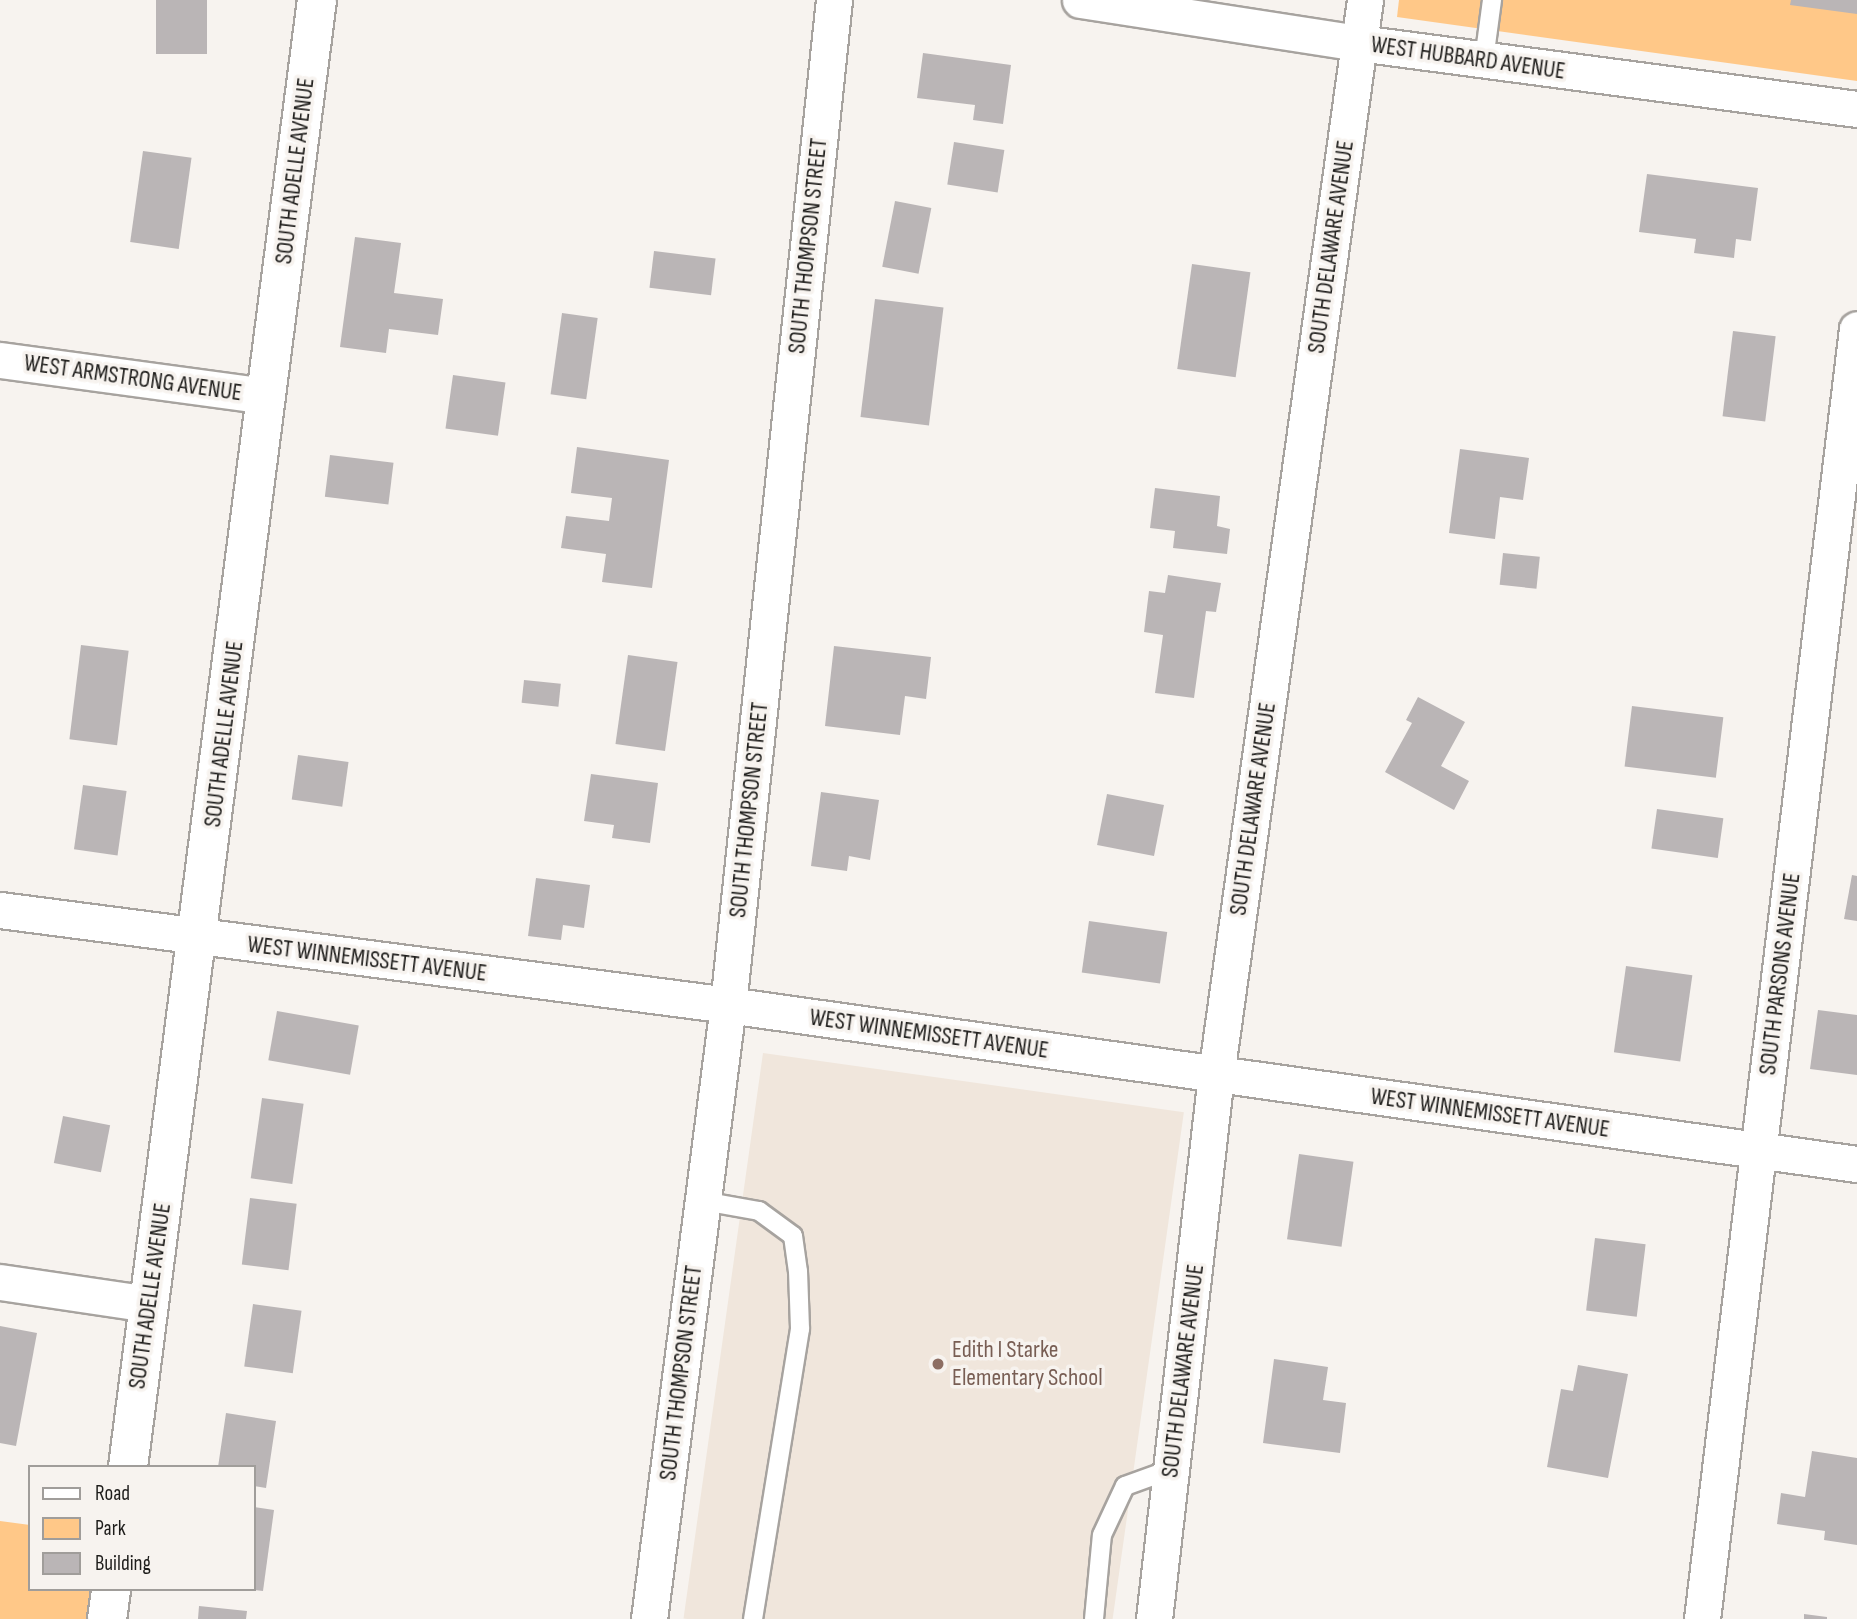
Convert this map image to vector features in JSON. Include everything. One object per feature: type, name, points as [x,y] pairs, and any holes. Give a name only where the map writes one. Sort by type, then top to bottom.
[{"type":"street","name":"SOUTH ADELLE AVENUE","points":[[128,1465],[317,0]]},
{"type":"street","name":"SOUTH THOMPSON STREET","points":[[649,1619],[728,1005],[834,0]]},
{"type":"street","name":"WEST HUBBARD AVENUE","points":[[1080,0],[1359,43],[1857,109]]},
{"type":"street","name":"SOUTH DELAWARE AVENUE","points":[[1154,1619],[1216,1075],[1365,0]]},
{"type":"street","name":"SOUTH PARSONS AVENUE","points":[[1702,1619],[1857,329]]},
{"type":"street","name":"WEST ARMSTRONG AVENUE","points":[[0,360],[266,396]]},
{"type":"street","name":"WEST WINNEMISSETT AVENUE","points":[[0,910],[728,1005],[1857,1164]]},
{"type":"street","points":[[0,1282],[149,1304]]},
{"type":"street","points":[[107,1619],[111,1591]]},
{"type":"lane","points":[[1484,60],[1492,0]]},
{"type":"lane","points":[[703,1201],[759,1211],[793,1236],[798,1271],[800,1329],[753,1619]]},
{"type":"lane","points":[[1094,1619],[1102,1535],[1125,1486],[1172,1469]]},
{"type":"shaded area","name":"Edith I Starke Elementary School","points":[[763,1053],[1184,1112],[1113,1619],[684,1618]]},
{"type":"green space","points":[[1399,0],[1857,0],[1857,81],[1397,17]]},
{"type":"green space","points":[[0,1521],[28,1525],[28,1591],[93,1591],[89,1619],[0,1619]]},
{"type":"building","points":[[156,0],[207,0],[207,54],[156,54]]},
{"type":"building","points":[[1791,0],[1857,0],[1857,14],[1790,5]]},
{"type":"building","points":[[923,53],[1011,65],[1003,124],[973,120],[975,105],[917,98]]},
{"type":"building","points":[[954,142],[1004,150],[998,192],[947,184]]},
{"type":"building","points":[[143,151],[192,158],[179,249],[130,242]]},
{"type":"building","points":[[1647,174],[1758,188],[1751,241],[1736,239],[1734,258],[1694,253],[1696,239],[1639,232]]},
{"type":"building","points":[[895,201],[931,208],[919,274],[882,267]]},
{"type":"building","points":[[355,237],[401,243],[394,293],[443,299],[438,335],[389,329],[386,353],[340,347]]},
{"type":"building","points":[[654,251],[716,259],[711,295],[649,288]]},
{"type":"building","points":[[1192,264],[1250,272],[1236,377],[1177,369]]},
{"type":"building","points":[[875,299],[943,307],[929,426],[860,417]]},
{"type":"building","points":[[562,313],[598,318],[586,399],[551,394]]},
{"type":"building","points":[[1733,331],[1776,336],[1765,422],[1723,416]]},
{"type":"building","points":[[453,375],[505,382],[498,436],[445,428]]},
{"type":"building","points":[[577,447],[669,460],[652,588],[602,582],[606,554],[561,548],[566,516],[609,521],[612,498],[571,493]]},
{"type":"building","points":[[1460,449],[1529,458],[1523,500],[1500,497],[1495,539],[1449,533]]},
{"type":"building","points":[[330,455],[394,463],[388,504],[325,497]]},
{"type":"building","points":[[1155,488],[1220,496],[1217,526],[1230,529],[1227,554],[1173,548],[1175,531],[1150,528]]},
{"type":"building","points":[[1503,553],[1540,557],[1536,589],[1500,585]]},
{"type":"building","points":[[1168,575],[1221,583],[1216,612],[1206,611],[1194,698],[1155,693],[1163,635],[1144,632],[1149,591],[1165,593]]},
{"type":"building","points":[[81,645],[129,651],[117,745],[69,739]]},
{"type":"building","points":[[834,646],[931,657],[926,699],[905,696],[900,735],[825,726]]},
{"type":"building","points":[[628,655],[678,662],[665,751],[615,744]]},
{"type":"building","points":[[524,680],[561,684],[558,707],[522,703]]},
{"type":"building","points":[[1418,697],[1465,722],[1441,766],[1469,781],[1454,810],[1385,772],[1412,723],[1406,720]]},
{"type":"building","points":[[1632,706],[1723,717],[1716,778],[1625,767]]},
{"type":"building","points":[[298,755],[349,762],[342,807],[292,800]]},
{"type":"building","points":[[591,774],[658,783],[650,843],[612,838],[614,825],[584,821]]},
{"type":"building","points":[[83,785],[127,791],[118,855],[74,849]]},
{"type":"building","points":[[821,792],[879,800],[870,860],[849,856],[847,871],[811,866]]},
{"type":"building","points":[[1107,794],[1164,805],[1154,856],[1097,845]]},
{"type":"building","points":[[1657,809],[1723,818],[1718,858],[1651,849]]},
{"type":"building","points":[[1852,875],[1857,876],[1857,921],[1844,919]]},
{"type":"building","points":[[536,878],[590,885],[584,928],[563,925],[561,940],[528,936]]},
{"type":"building","points":[[1089,921],[1167,932],[1160,983],[1082,972]]},
{"type":"building","points":[[1626,966],[1692,975],[1680,1061],[1614,1052]]},
{"type":"building","points":[[1818,1010],[1857,1015],[1857,1075],[1810,1069]]},
{"type":"building","points":[[277,1011],[359,1025],[350,1075],[268,1060]]},
{"type":"building","points":[[262,1098],[304,1104],[292,1184],[251,1178]]},
{"type":"building","points":[[63,1116],[110,1125],[101,1172],[54,1163]]},
{"type":"building","points":[[1299,1154],[1353,1162],[1341,1247],[1287,1239]]},
{"type":"building","points":[[250,1198],[297,1204],[288,1270],[242,1265]]},
{"type":"building","points":[[1595,1238],[1646,1244],[1637,1317],[1586,1310]]},
{"type":"building","points":[[253,1304],[302,1311],[293,1373],[244,1366]]},
{"type":"building","points":[[0,1326],[37,1333],[16,1446],[0,1443]]},
{"type":"building","points":[[1274,1359],[1328,1367],[1323,1400],[1346,1403],[1340,1453],[1263,1443]]},
{"type":"building","points":[[1578,1365],[1628,1374],[1608,1478],[1547,1467],[1561,1389],[1573,1391]]},
{"type":"building","points":[[226,1413],[276,1421],[266,1488],[256,1486],[256,1465],[218,1465]]},
{"type":"building","points":[[1812,1451],[1857,1458],[1857,1545],[1824,1540],[1825,1531],[1777,1524],[1781,1493],[1805,1497]]},
{"type":"building","points":[[256,1507],[274,1510],[263,1591],[256,1590]]},
{"type":"building","points":[[199,1606],[247,1611],[246,1619],[198,1619]]},
{"type":"building","points":[[1804,1614],[1827,1617],[1827,1619],[1804,1619]]},
{"type":"place","name":"Edith I Starke Elementary School","points":[[938,1364]]}]
